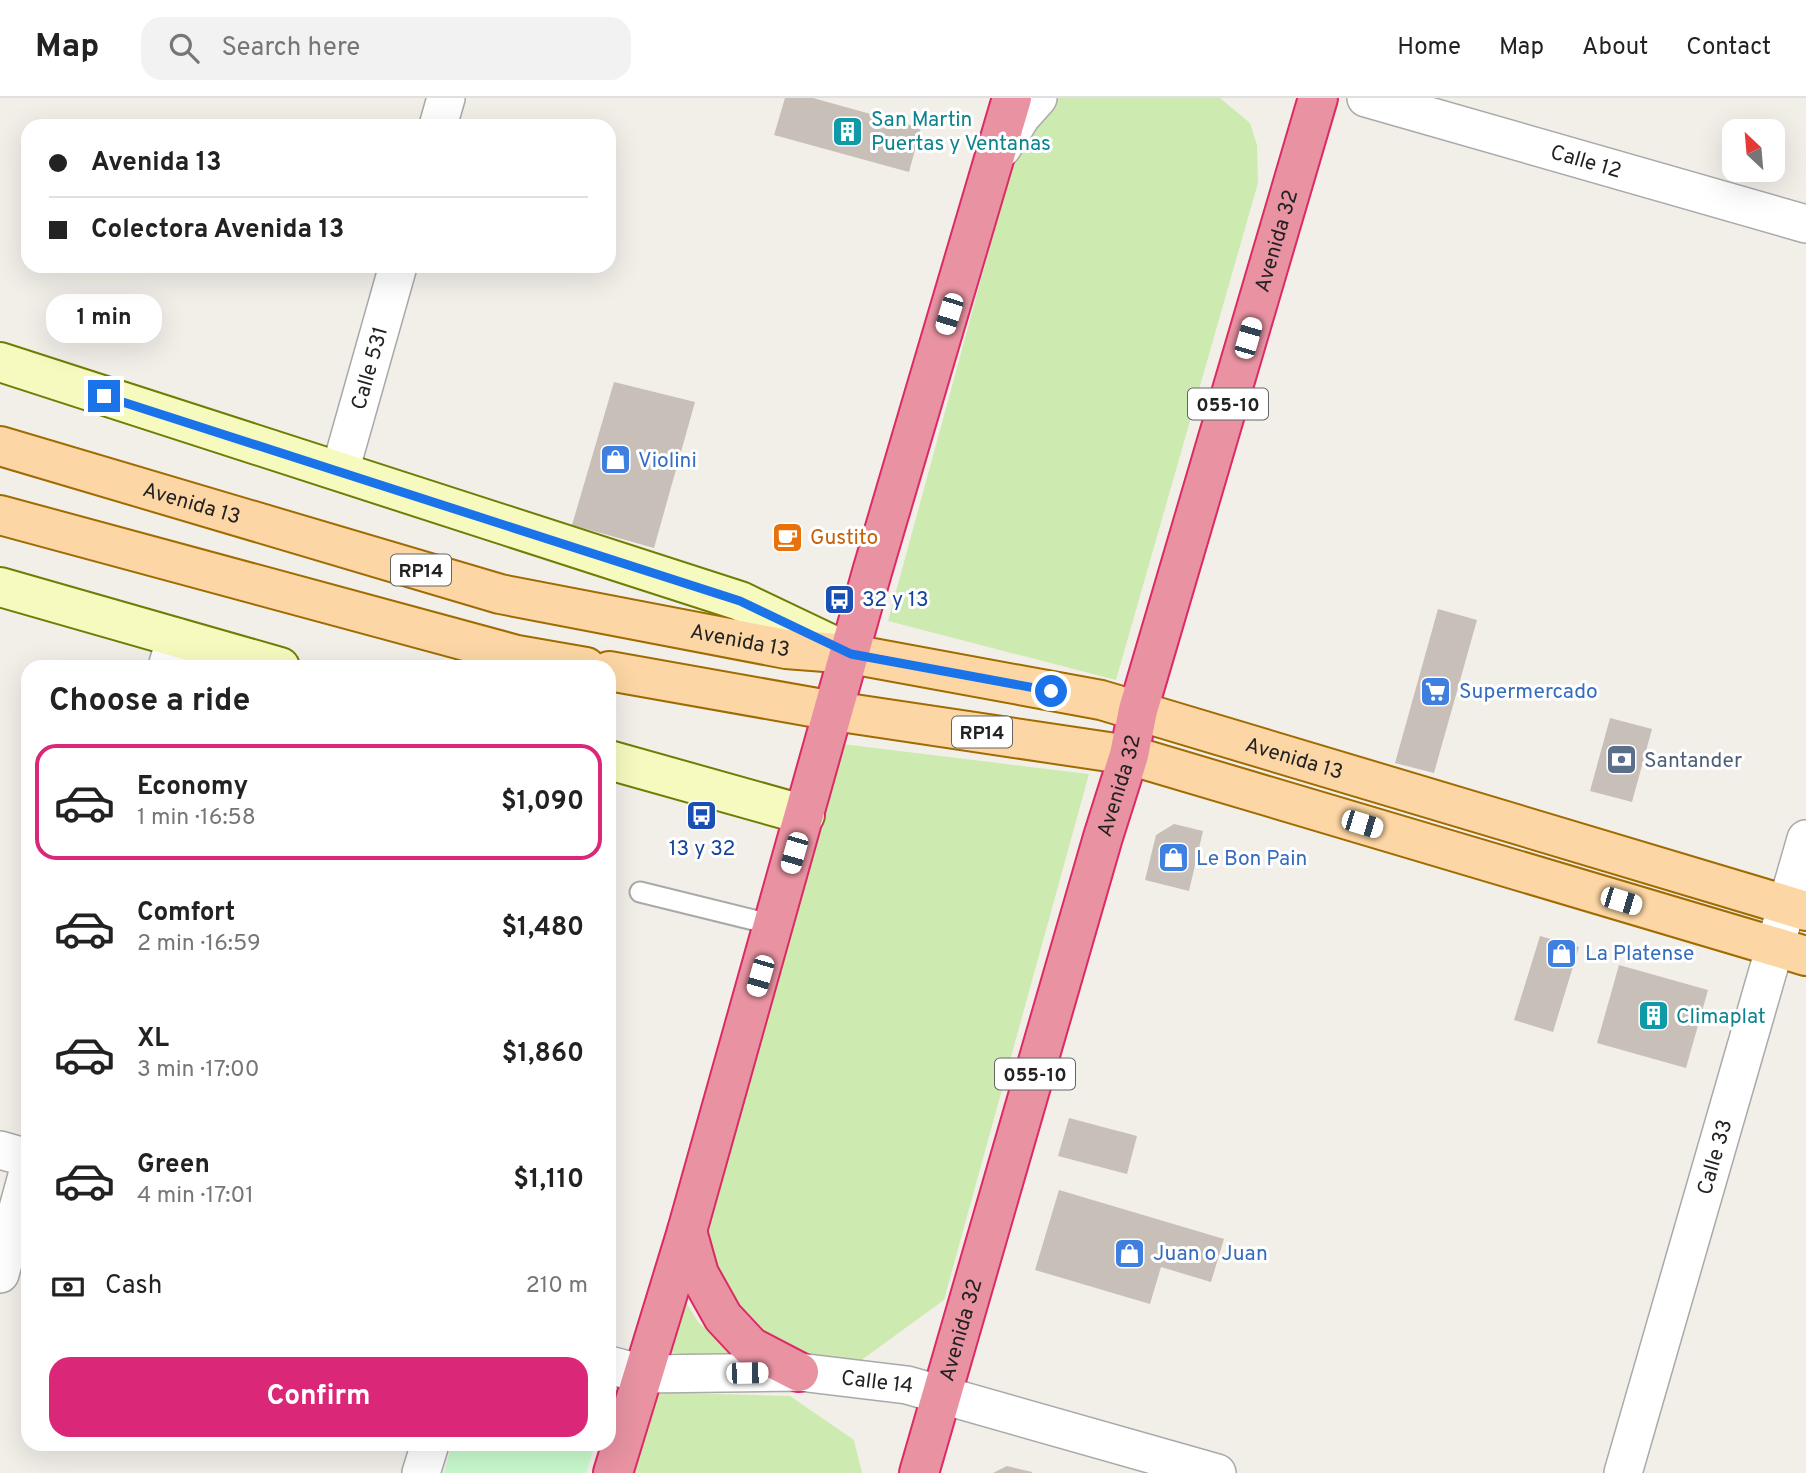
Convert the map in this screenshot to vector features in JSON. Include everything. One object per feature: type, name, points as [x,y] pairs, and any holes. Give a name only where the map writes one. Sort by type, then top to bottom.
[{"type":"highway","points":[[616,1449],[626,1369],[687,1231],[876,559],[1012,98]]},
{"type":"highway","name":"Avenida 32","points":[[919,1473],[1129,755],[1138,710],[1318,98]]},
{"type":"highway","points":[[687,1231],[699,1274],[723,1317],[751,1347],[799,1372]]},
{"type":"highway","points":[[613,1473],[616,1451]]},
{"type":"main road","name":"Avenida 13","points":[[0,446],[500,594],[786,649],[851,654],[1101,700],[1796,908]]},
{"type":"main road","points":[[0,515],[517,654],[549,660]]},
{"type":"main road","name":"RP14","points":[[616,672],[834,710],[1129,755]]},
{"type":"main road","points":[[1129,755],[1791,952]]},
{"type":"street","points":[[440,119],[446,98]]},
{"type":"street","points":[[995,159],[1021,117],[1038,98]]},
{"type":"street","name":"Calle 12","points":[[1366,98],[1806,224]]},
{"type":"street","name":"Calle 531","points":[[340,471],[396,273]]},
{"type":"street","points":[[0,362],[740,601],[851,654]]},
{"type":"street","points":[[0,587],[172,652],[230,660]]},
{"type":"street","points":[[616,762],[805,815]]},
{"type":"street","name":"Calle 33","points":[[1623,1473],[1791,952],[1806,839]]},
{"type":"street","points":[[0,1150],[21,1156]]},
{"type":"street","points":[[0,1274],[21,1205]]},
{"type":"street","name":"Calle 14","points":[[626,1369],[799,1372],[907,1385],[1217,1473]]},
{"type":"street","points":[[421,1473],[428,1451]]},
{"type":"lane","points":[[640,892],[774,925]]},
{"type":"green space","points":[[1055,98],[1220,98],[1250,123],[1257,145],[1258,183],[1116,680],[888,621],[1026,114]]},
{"type":"green space","points":[[842,744],[1089,774],[944,1300],[856,1364],[770,1349],[720,1302],[706,1238]]},
{"type":"green space","points":[[684,1299],[698,1322],[745,1363],[662,1351]]},
{"type":"green space","points":[[650,1392],[790,1396],[854,1440],[862,1473],[627,1473]]},
{"type":"green space","points":[[450,1451],[593,1451],[586,1473],[444,1473]]},
{"type":"building","name":"San Martin Puertas y Ventanas","points":[[785,98],[813,98],[921,128],[909,172],[774,135]]},
{"type":"building","points":[[614,382],[695,402],[654,548],[572,525]]},
{"type":"building","name":"Supermercado","points":[[1438,609],[1477,620],[1434,773],[1395,763]]},
{"type":"building","name":"Santander","points":[[1610,718],[1652,729],[1632,802],[1590,791]]},
{"type":"building","name":"Le Bon Pain","points":[[1174,824],[1203,831],[1189,891],[1145,880],[1156,835]]},
{"type":"building","points":[[1540,936],[1579,947],[1553,1032],[1514,1020]]},
{"type":"building","name":"Climaplat","points":[[1619,965],[1708,990],[1686,1068],[1597,1043]]},
{"type":"building","points":[[1069,1118],[1137,1136],[1127,1174],[1058,1156]]},
{"type":"building","name":"Juan o Juan","points":[[1059,1190],[1224,1239],[1211,1282],[1161,1267],[1150,1304],[1035,1270]]},
{"type":"building","points":[[1007,1466],[1032,1472],[1032,1473],[993,1473]]},
{"type":"place","name":"San Martin Puertas y Ventanas","points":[[848,131]]},
{"type":"place","name":"Violini","points":[[615,460]]},
{"type":"place","name":"Gustito","points":[[787,537]]},
{"type":"place","name":"32 y 13","points":[[839,599]]},
{"type":"place","name":"Supermercado","points":[[1436,691]]},
{"type":"place","name":"Santander","points":[[1621,760]]},
{"type":"place","name":"13 y 32","points":[[702,816]]},
{"type":"place","name":"Le Bon Pain","points":[[1173,858]]},
{"type":"place","name":"La Platense","points":[[1562,953]]},
{"type":"place","name":"Climaplat","points":[[1653,1016]]},
{"type":"place","name":"Juan o Juan","points":[[1130,1253]]},
{"type":"route","points":[[104,396],[740,601],[851,654],[1051,691]]}]
